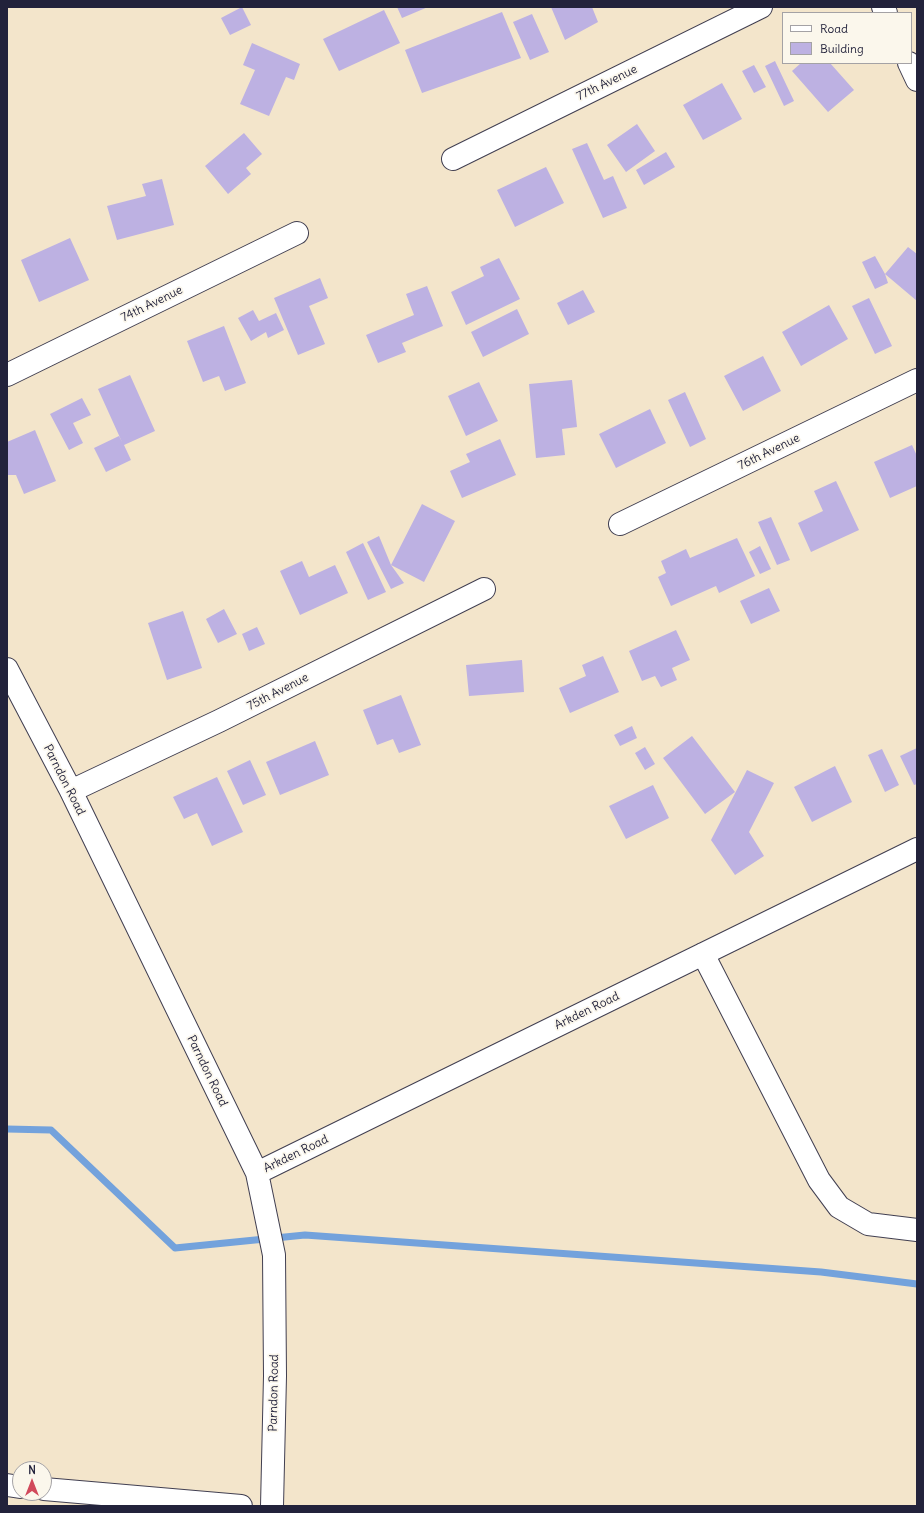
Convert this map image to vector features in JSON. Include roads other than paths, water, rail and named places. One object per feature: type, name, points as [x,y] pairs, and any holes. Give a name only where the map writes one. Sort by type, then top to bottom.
[{"type":"street","name":"77th Avenue","points":[[453,159],[761,7]]},
{"type":"street","points":[[909,64],[917,80]]},
{"type":"street","name":"74th Avenue","points":[[7,375],[297,233]]},
{"type":"street","name":"76th Avenue","points":[[620,524],[917,380]]},
{"type":"street","name":"75th Avenue","points":[[71,791],[219,721],[484,589]]},
{"type":"street","name":"Parndon Road","points":[[7,669],[71,791],[256,1173],[274,1255],[275,1376],[272,1506]]},
{"type":"street","name":"Arkden Road","points":[[256,1173],[917,849]]},
{"type":"street","points":[[703,954],[819,1180],[835,1202],[839,1207],[868,1224],[917,1230]]},
{"type":"street","points":[[52,1490],[241,1506]]},
{"type":"waterway","points":[[7,1129],[51,1130],[175,1248],[305,1235],[821,1272],[917,1284]]}]
